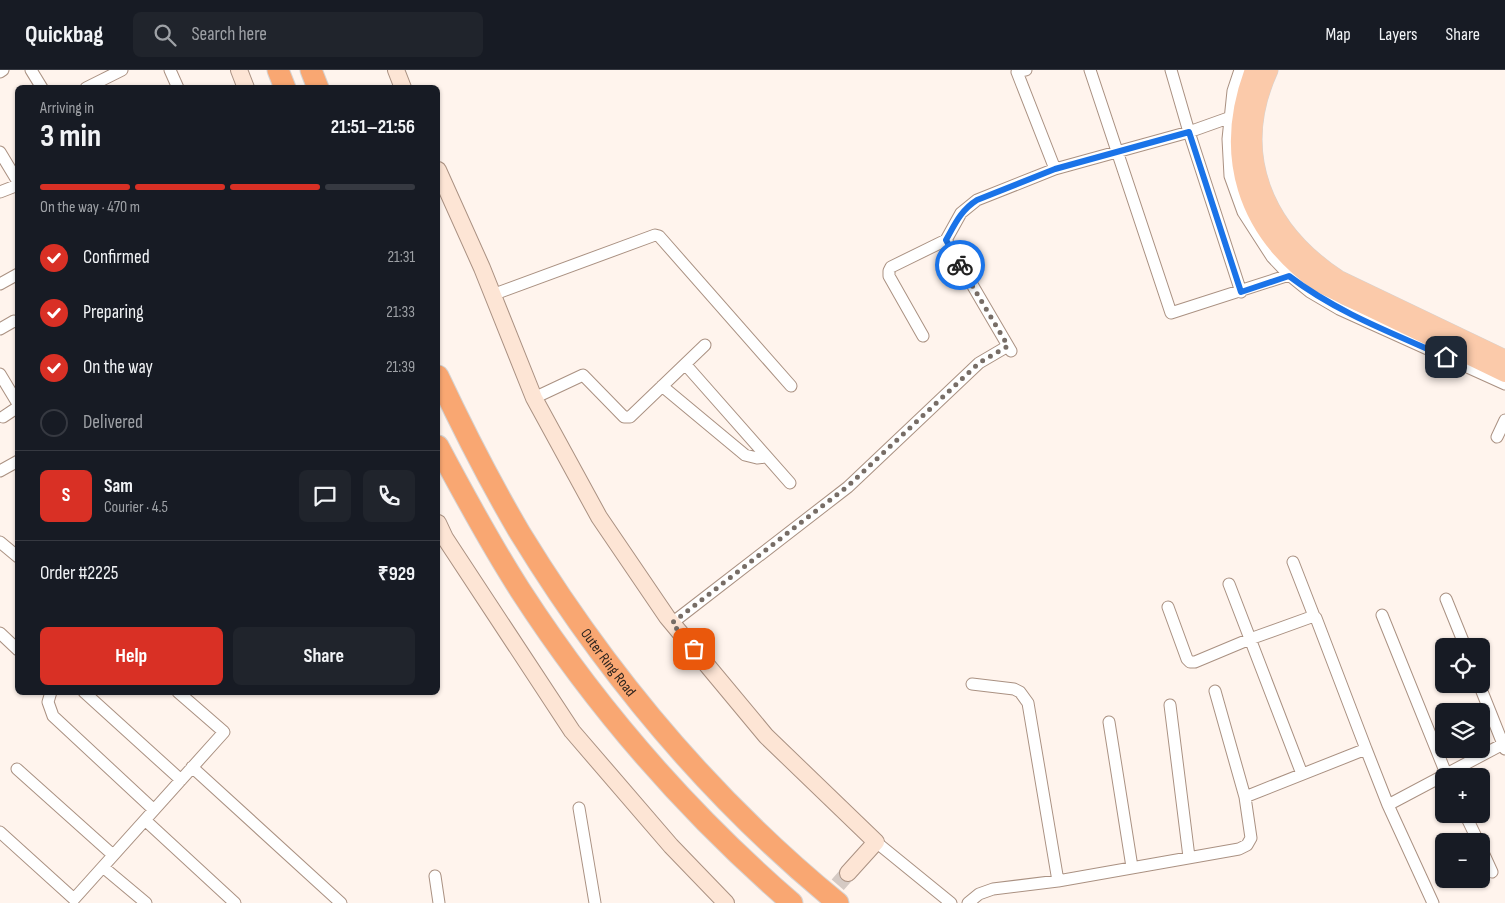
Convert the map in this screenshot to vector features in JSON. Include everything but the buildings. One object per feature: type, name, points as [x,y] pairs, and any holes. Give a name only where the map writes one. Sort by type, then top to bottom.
[{"type":"highway","points":[[278,70],[284,85]]},
{"type":"highway","points":[[311,70],[317,85]]},
{"type":"highway","name":"Outer Ring Road","points":[[440,380],[491,481],[520,532],[554,586],[622,680],[659,726],[732,805],[766,839],[838,903]]},
{"type":"highway","name":"Outer Ring Road","points":[[440,450],[494,548],[562,652],[636,746],[683,799],[745,861],[792,903]]},
{"type":"main road","points":[[1254,70],[1244,101],[1240,122],[1242,170],[1248,194],[1255,211],[1283,251],[1303,272],[1319,283],[1505,373]]},
{"type":"main road","points":[[1269,70],[1256,104],[1252,140],[1254,159],[1264,195],[1285,233],[1302,252],[1338,279],[1505,359]]},
{"type":"street","points":[[31,70],[40,85]]},
{"type":"street","points":[[92,85],[122,70]]},
{"type":"street","points":[[170,70],[177,85]]},
{"type":"street","points":[[239,70],[245,85]]},
{"type":"street","points":[[396,70],[402,85]]},
{"type":"street","points":[[1026,70],[1017,72],[1055,169]]},
{"type":"street","points":[[1090,70],[1171,313],[1289,276]]},
{"type":"street","points":[[1171,70],[1241,292]]},
{"type":"street","points":[[1240,70],[1233,91],[1228,139],[1230,176],[1243,212],[1272,257],[1289,276],[1310,292],[1339,309],[1505,384]]},
{"type":"street","points":[[923,336],[888,271],[891,267],[946,240],[961,213],[972,203],[1055,169],[1189,132],[1230,118]]},
{"type":"street","points":[[0,152],[15,179]]},
{"type":"street","points":[[440,175],[534,398],[599,517],[672,623],[766,736],[876,842],[951,903]]},
{"type":"street","points":[[0,192],[15,185]]},
{"type":"street","points":[[492,295],[655,235],[659,236],[791,386]]},
{"type":"street","points":[[672,623],[848,486],[979,363],[1009,348],[946,240]]},
{"type":"street","points":[[0,284],[15,276]]},
{"type":"street","points":[[0,329],[15,321]]},
{"type":"street","points":[[534,398],[583,376],[624,417],[630,416],[705,345]]},
{"type":"street","points":[[685,364],[790,483]]},
{"type":"street","points":[[0,374],[15,401]]},
{"type":"street","points":[[662,386],[745,455],[757,458],[766,457]]},
{"type":"street","points":[[3,417],[15,408]]},
{"type":"street","points":[[1497,437],[1505,420]]},
{"type":"street","points":[[0,472],[15,463]]},
{"type":"street","points":[[440,527],[445,538],[572,731],[671,846],[726,903]]},
{"type":"street","points":[[0,542],[15,554]]},
{"type":"street","points":[[1292,562],[1316,618],[1388,805],[1433,903]]},
{"type":"street","points":[[1229,584],[1302,774]]},
{"type":"street","points":[[1446,599],[1462,638]]},
{"type":"street","points":[[1168,607],[1187,659],[1190,662],[1195,662],[1250,639],[1314,616]]},
{"type":"street","points":[[1382,616],[1443,768]]},
{"type":"street","points":[[0,633],[15,647]]},
{"type":"street","points":[[972,684],[1014,689],[1020,692],[1028,703],[1058,881]]},
{"type":"street","points":[[968,903],[979,894],[993,889],[1058,881],[1239,849],[1247,845],[1251,838],[1244,797],[1215,691]]},
{"type":"street","points":[[1460,768],[1504,745],[1483,693]]},
{"type":"street","points":[[50,695],[48,702],[53,716],[154,810]]},
{"type":"street","points":[[87,695],[181,780]]},
{"type":"street","points":[[0,832],[74,899],[224,732],[181,695]]},
{"type":"street","points":[[1170,705],[1190,857]]},
{"type":"street","points":[[1109,722],[1132,867]]},
{"type":"street","points":[[1244,797],[1366,749]]},
{"type":"street","points":[[192,767],[341,903]]},
{"type":"street","points":[[18,769],[113,856]]},
{"type":"street","points":[[1388,805],[1435,781]]},
{"type":"street","points":[[578,808],[595,903]]},
{"type":"street","points":[[144,820],[235,903]]},
{"type":"street","points":[[848,873],[876,842]]},
{"type":"street","points":[[103,867],[146,903]]},
{"type":"street","points":[[1490,868],[1492,872]]},
{"type":"street","points":[[435,876],[440,903]]},
{"type":"tunnel","points":[[822,903],[848,873]]},
{"type":"way so far","points":[[694,649],[672,623],[848,486],[979,363],[1008,346],[960,265]]},
{"type":"route","points":[[960,265],[946,240],[961,213],[968,205],[1055,169],[1189,132],[1241,292],[1289,276],[1310,292],[1339,309],[1446,357]]}]
